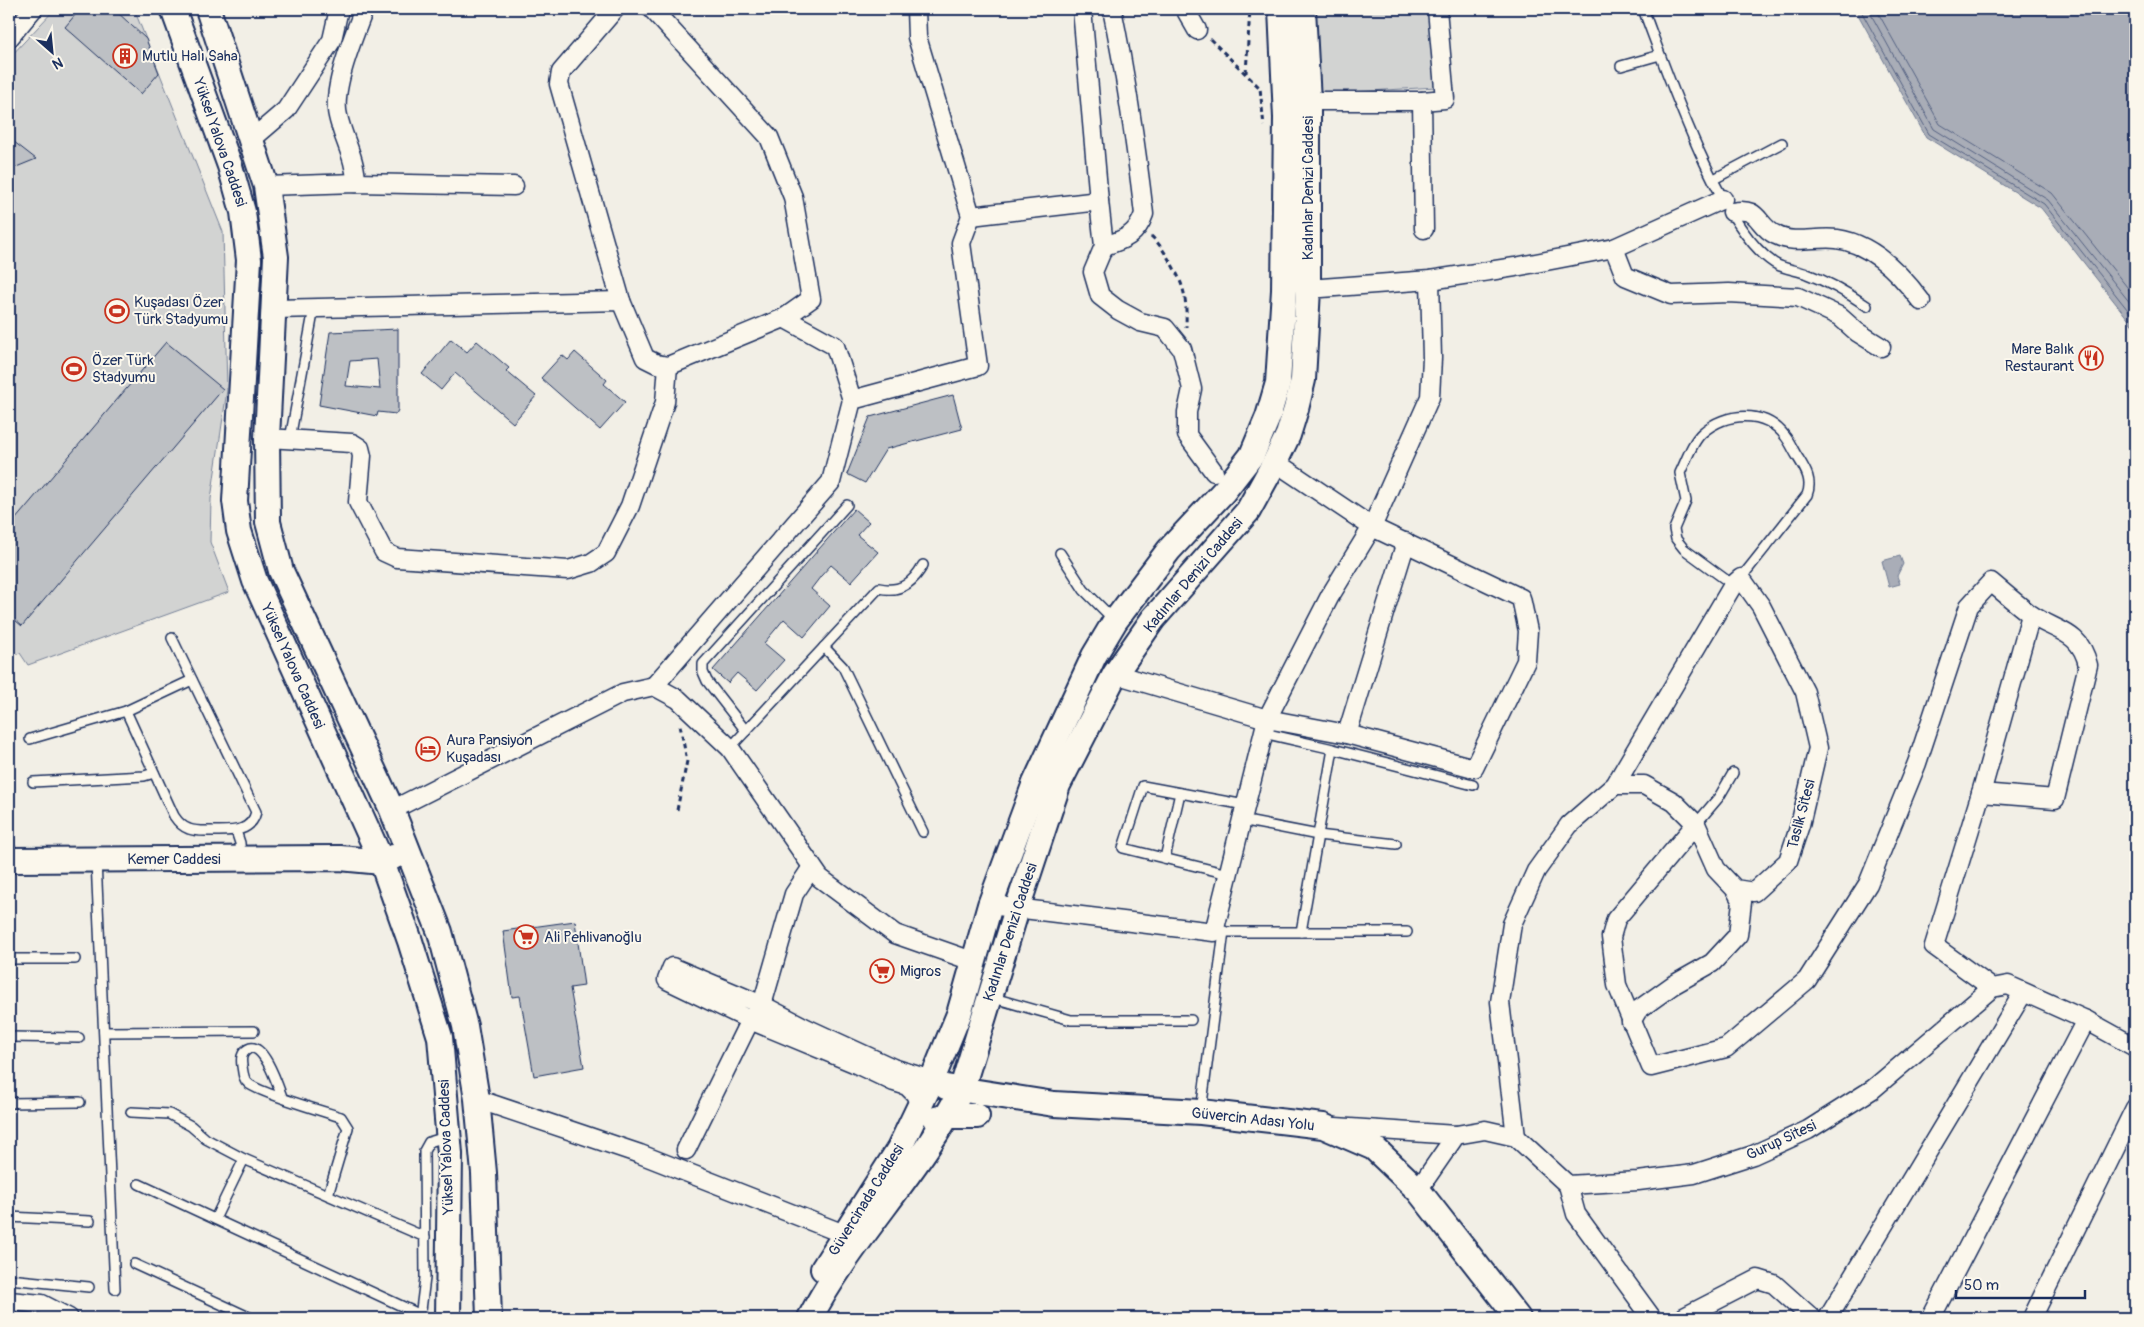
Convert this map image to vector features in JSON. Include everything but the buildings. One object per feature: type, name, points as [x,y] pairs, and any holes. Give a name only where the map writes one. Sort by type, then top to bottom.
[{"type":"main road","name":"Yüksel Yalova Caddesi","points":[[173,9],[230,166],[243,212],[249,260],[235,501],[239,532],[255,581],[382,862],[410,941],[440,1037],[449,1145],[448,1318]]},
{"type":"main road","name":"Yüksel Yalova Caddesi","points":[[208,9],[266,186],[276,257],[267,438],[268,522],[281,571],[392,810],[440,932],[465,1026],[477,1099],[484,1173],[489,1318]]},
{"type":"main road","name":"Kadınlar Denizi Caddesi","points":[[932,1080],[959,1014],[990,905],[1035,783],[1094,656],[1116,621],[1169,550],[1224,490],[1252,455],[1268,417],[1278,383],[1284,290],[1286,118],[1281,9]]},
{"type":"main road","name":"Kadınlar Denizi Caddesi","points":[[919,1157],[948,1116],[962,1088],[1017,909],[1058,785],[1115,674],[1153,619],[1248,511],[1288,435],[1303,380],[1308,289],[1308,101],[1304,9]]},
{"type":"main road","points":[[1284,290],[1308,289]]},
{"type":"main road","points":[[340,858],[366,826],[392,810]]},
{"type":"main road","points":[[382,862],[408,850]]},
{"type":"main road","name":"Kemer Caddesi","points":[[9,860],[340,858],[382,862]]},
{"type":"main road","points":[[932,1080],[962,1088]]},
{"type":"main road","name":"Güvercinada Caddesi","points":[[793,1318],[899,1149],[932,1080]]},
{"type":"main road","points":[[962,1088],[946,1087],[932,1092],[920,1105],[924,1115],[936,1119],[948,1116],[977,1116]]},
{"type":"main road","name":"Güvercin Adası Yolu","points":[[962,1088],[1054,1104],[1201,1112],[1323,1126],[1374,1148],[1418,1190],[1513,1314]]},
{"type":"main road","name":"Güvercin Adası Yolu","points":[[919,1157],[944,1135],[977,1116],[1007,1109],[1054,1104]]},
{"type":"main road","points":[[476,1318],[479,1132]]},
{"type":"main road","points":[[449,1145],[460,1181],[462,1318]]},
{"type":"main road","name":"Güvercinada Caddesi","points":[[810,1318],[885,1204],[919,1157]]},
{"type":"street","points":[[9,38],[33,9]]},
{"type":"street","points":[[251,140],[286,110],[332,40],[339,9]]},
{"type":"street","points":[[356,182],[356,169],[340,123],[336,103],[341,79],[364,9]]},
{"type":"street","points":[[615,9],[561,72],[559,84],[621,301],[645,358],[657,364],[668,366],[784,318],[811,299],[793,197],[769,137],[652,9]]},
{"type":"street","points":[[852,400],[978,366],[961,243],[971,216],[917,37],[916,9]]},
{"type":"street","points":[[1082,9],[1104,246],[1093,272],[1100,296],[1118,310],[1140,322],[1165,328],[1182,350],[1192,389],[1187,435],[1214,472]]},
{"type":"street","points":[[1104,246],[1123,240],[1139,227],[1144,214],[1134,131],[1123,61],[1112,9]]},
{"type":"street","points":[[1185,9],[1197,30]]},
{"type":"street","points":[[1308,101],[1422,101],[1445,99],[1437,9]]},
{"type":"street","points":[[1422,101],[1424,229]]},
{"type":"street","points":[[266,186],[356,182],[514,186]]},
{"type":"street","points":[[971,216],[1099,201]]},
{"type":"street","points":[[1308,289],[1430,280],[1515,267],[1614,248],[1728,206],[1753,213],[1765,227],[1775,235],[1784,238],[1836,239],[1856,245],[1884,261],[1904,278],[1921,301]]},
{"type":"street","points":[[1614,248],[1626,276],[1671,295],[1729,294],[1798,297],[1839,316],[1857,332],[1881,347]]},
{"type":"street","points":[[990,905],[1219,931],[1228,874],[1265,726],[1330,596],[1372,527],[1430,397],[1432,358],[1430,280]]},
{"type":"street","points":[[274,309],[621,301]]},
{"type":"street","points":[[392,810],[623,693],[654,686],[831,482],[852,400],[835,346],[784,318]]},
{"type":"street","points":[[267,438],[352,443],[360,448],[362,456],[358,502],[384,552],[397,558],[568,570],[580,568],[606,553],[630,506],[665,402],[668,366]]},
{"type":"street","points":[[1115,674],[1265,726],[1347,734],[1474,768],[1526,661],[1528,631],[1521,598],[1372,527],[1275,462]]},
{"type":"street","points":[[1347,734],[1406,542]]},
{"type":"street","points":[[1516,1137],[1500,1002],[1512,924],[1536,871],[1569,825],[1615,785],[1737,582]]},
{"type":"street","name":"Taslik Sitesi","points":[[1735,890],[1754,892],[1788,861],[1800,825],[1818,748],[1805,692],[1761,606],[1737,582]]},
{"type":"street","points":[[1696,824],[1616,919],[1611,937],[1616,985],[1651,1067],[1726,1048],[1807,980],[1868,884],[1917,763],[1969,606],[1991,582],[2031,614],[2074,636],[2085,651],[2088,665],[2054,799],[1981,793]]},
{"type":"street","points":[[2031,614],[1981,793],[1934,946],[1992,988],[2008,986],[2086,1020],[2135,1047]]},
{"type":"street","points":[[654,686],[678,699],[730,748],[820,878],[895,934],[975,962]]},
{"type":"street","points":[[1615,785],[1644,785],[1674,802],[1696,824],[1716,869],[1735,890],[1742,902],[1738,935],[1712,963],[1673,985],[1638,1010],[1631,1022]]},
{"type":"street","points":[[686,1150],[750,1020],[762,1005],[794,894],[812,867]]},
{"type":"street","points":[[920,1105],[916,1094],[908,1086],[894,1082],[854,1063],[750,1020],[667,980],[672,967],[762,1005],[806,1028],[893,1068],[932,1080]]},
{"type":"street","name":"Gurup Sitesi","points":[[1568,1185],[1638,1181],[1694,1174],[1753,1155],[1808,1130],[1873,1089],[1992,988]]},
{"type":"street","points":[[1828,1318],[2023,993]]},
{"type":"street","points":[[1931,1318],[2086,1020]]},
{"type":"street","points":[[477,1099],[640,1154],[844,1234]]},
{"type":"street","points":[[2032,1318],[2135,1108]]},
{"type":"street","points":[[1323,1126],[1456,1135],[1485,1130],[1516,1137],[1568,1185],[1576,1214],[1652,1318]]},
{"type":"street","points":[[1418,1190],[1456,1135]]},
{"type":"street","points":[[1682,1318],[1758,1279],[1774,1284],[1812,1318]]},
{"type":"street","points":[[9,1301],[42,1304],[69,1318]]},
{"type":"lane","points":[[1642,9],[1693,137],[1728,206],[1756,248],[1775,264],[1805,273],[1838,287],[1867,306]]},
{"type":"lane","points":[[1621,66],[1660,55]]},
{"type":"lane","points":[[1714,179],[1782,143]]},
{"type":"lane","points":[[290,439],[314,308]]},
{"type":"lane","points":[[1743,416],[1766,421],[1785,435],[1808,474],[1810,485],[1808,495],[1737,582],[1684,549],[1676,540],[1674,529],[1686,501],[1680,473],[1700,435],[1717,422],[1743,416]]},
{"type":"lane","points":[[746,731],[706,681],[702,672],[703,664],[847,505]]},
{"type":"lane","points":[[1060,553],[1084,590],[1116,621]]},
{"type":"lane","points":[[730,748],[879,588],[893,590],[906,585],[916,577],[923,565]]},
{"type":"lane","points":[[126,711],[174,816],[179,823],[186,828],[195,830],[236,831],[250,824],[256,812],[172,638]]},
{"type":"lane","points":[[824,647],[843,667],[923,832]]},
{"type":"lane","points":[[30,739],[126,711],[192,680]]},
{"type":"lane","points":[[1265,726],[1333,748],[1473,785]]},
{"type":"lane","points":[[1301,932],[1333,748]]},
{"type":"lane","points":[[33,782],[144,776],[154,773]]},
{"type":"lane","points":[[1696,824],[1719,797],[1734,773]]},
{"type":"lane","points":[[1228,874],[1123,848],[1143,786],[1180,793],[1318,835],[1396,844]]},
{"type":"lane","points":[[1165,858],[1180,793]]},
{"type":"lane","points":[[236,831],[240,843],[241,859]]},
{"type":"lane","points":[[96,859],[115,1289]]},
{"type":"lane","points":[[1201,1112],[1219,931],[1407,932]]},
{"type":"lane","points":[[9,959],[75,958]]},
{"type":"lane","points":[[990,997],[1071,1020],[1191,1020]]},
{"type":"lane","points":[[104,1032],[254,1031]]},
{"type":"lane","points":[[9,1037],[79,1038]]},
{"type":"lane","points":[[282,1097],[264,1056],[256,1049],[251,1048],[247,1050],[241,1058],[246,1081],[250,1085],[282,1097],[341,1117],[348,1128],[328,1194]]},
{"type":"lane","points":[[9,1104],[80,1102]]},
{"type":"lane","points":[[131,1112],[169,1114],[191,1126],[206,1139],[244,1159],[425,1237]]},
{"type":"lane","points":[[139,1184],[421,1316],[425,1278],[424,1151],[426,1146],[433,1140],[449,1145]]},
{"type":"lane","points":[[215,1219],[244,1159]]},
{"type":"lane","points":[[9,1217],[90,1221]]},
{"type":"lane","points":[[134,1264],[250,1318]]},
{"type":"lane","points":[[9,1279],[89,1287]]},
{"type":"path","points":[[1246,73],[1250,9]]},
{"type":"path","points":[[1197,30],[1204,34],[1260,88],[1264,130]]},
{"type":"path","points":[[1139,227],[1157,241],[1181,279],[1187,304],[1182,350]]},
{"type":"path","points":[[677,810],[687,761],[682,731],[673,710],[678,699]]},
{"type":"shaded area","name":"Kuşadası Özer Türk Stadyumu","points":[[55,9],[134,9],[223,232],[227,390],[211,499],[210,542],[229,592],[28,665],[20,653],[9,657],[9,58]]},
{"type":"shaded area","points":[[1313,9],[1431,9],[1437,87],[1316,94]]},
{"type":"water","points":[[1855,9],[2135,9],[2135,328],[2041,208],[1926,137]]},
{"type":"water","points":[[1900,556],[1903,564],[1897,576],[1900,584],[1889,587],[1882,561]]},
{"type":"place","name":"Mutlu Halı Saha","points":[[125,56]]},
{"type":"place","name":"Kuşadası Özer Türk Stadyumu","points":[[117,311]]},
{"type":"place","name":"Mare Balık Restaurant","points":[[2091,358]]},
{"type":"place","name":"Özer Türk Stadyumu","points":[[74,369]]},
{"type":"place","name":"Aura Pansiyon Kuşadası","points":[[428,749]]},
{"type":"place","name":"Ali Pehlivanoğlu","points":[[526,937]]},
{"type":"place","name":"Migros","points":[[882,971]]}]
